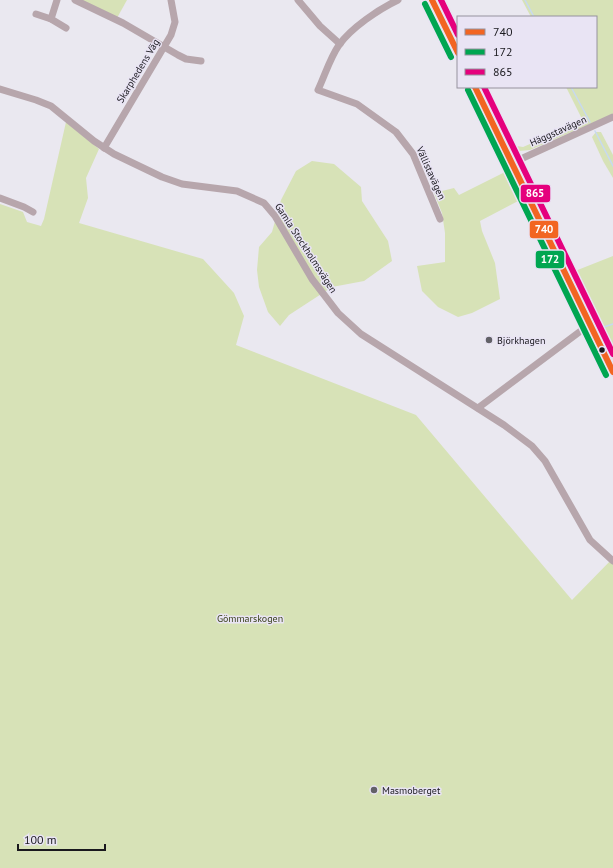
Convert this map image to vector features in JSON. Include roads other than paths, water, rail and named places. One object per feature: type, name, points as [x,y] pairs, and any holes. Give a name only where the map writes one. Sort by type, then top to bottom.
[{"type":"main road","points":[[432,0],[457,51]]},
{"type":"main road","points":[[474,88],[613,372]]},
{"type":"street","points":[[51,19],[58,0]]},
{"type":"street","points":[[75,0],[115,19],[186,59],[201,61]]},
{"type":"street","name":"Skarphedens Väg","points":[[104,148],[171,35],[174,22],[171,0]]},
{"type":"street","points":[[298,0],[320,26],[340,44],[375,13],[383,7],[398,0]]},
{"type":"street","points":[[36,14],[51,19],[66,28]]},
{"type":"street","name":"Vällistavägen","points":[[340,44],[318,90],[357,104],[396,132],[407,145],[416,160],[440,219]]},
{"type":"street","name":"Gamla Stockholmsvägen","points":[[0,89],[28,97],[51,106],[104,148],[125,160],[182,184],[237,191],[264,203],[275,216],[316,284],[334,308],[348,323],[367,338],[511,429],[538,451],[590,540],[613,561]]},
{"type":"street","name":"Häggstavägen","points":[[512,163],[613,117]]},
{"type":"street","points":[[0,198],[33,212]]},
{"type":"street","points":[[478,408],[590,324]]},
{"type":"waterway","points":[[525,0],[533,16]]},
{"type":"waterway","points":[[572,88],[590,122]]},
{"type":"waterway","points":[[595,131],[613,166]]},
{"type":"waterway","points":[[604,327],[613,324]]},
{"type":"place","name":"Björkhagen","points":[[489,340]]},
{"type":"place","name":"Masmoberget","points":[[374,790]]},
{"type":"park label","name":"Gömmarskogen","points":[[250,618]]}]
